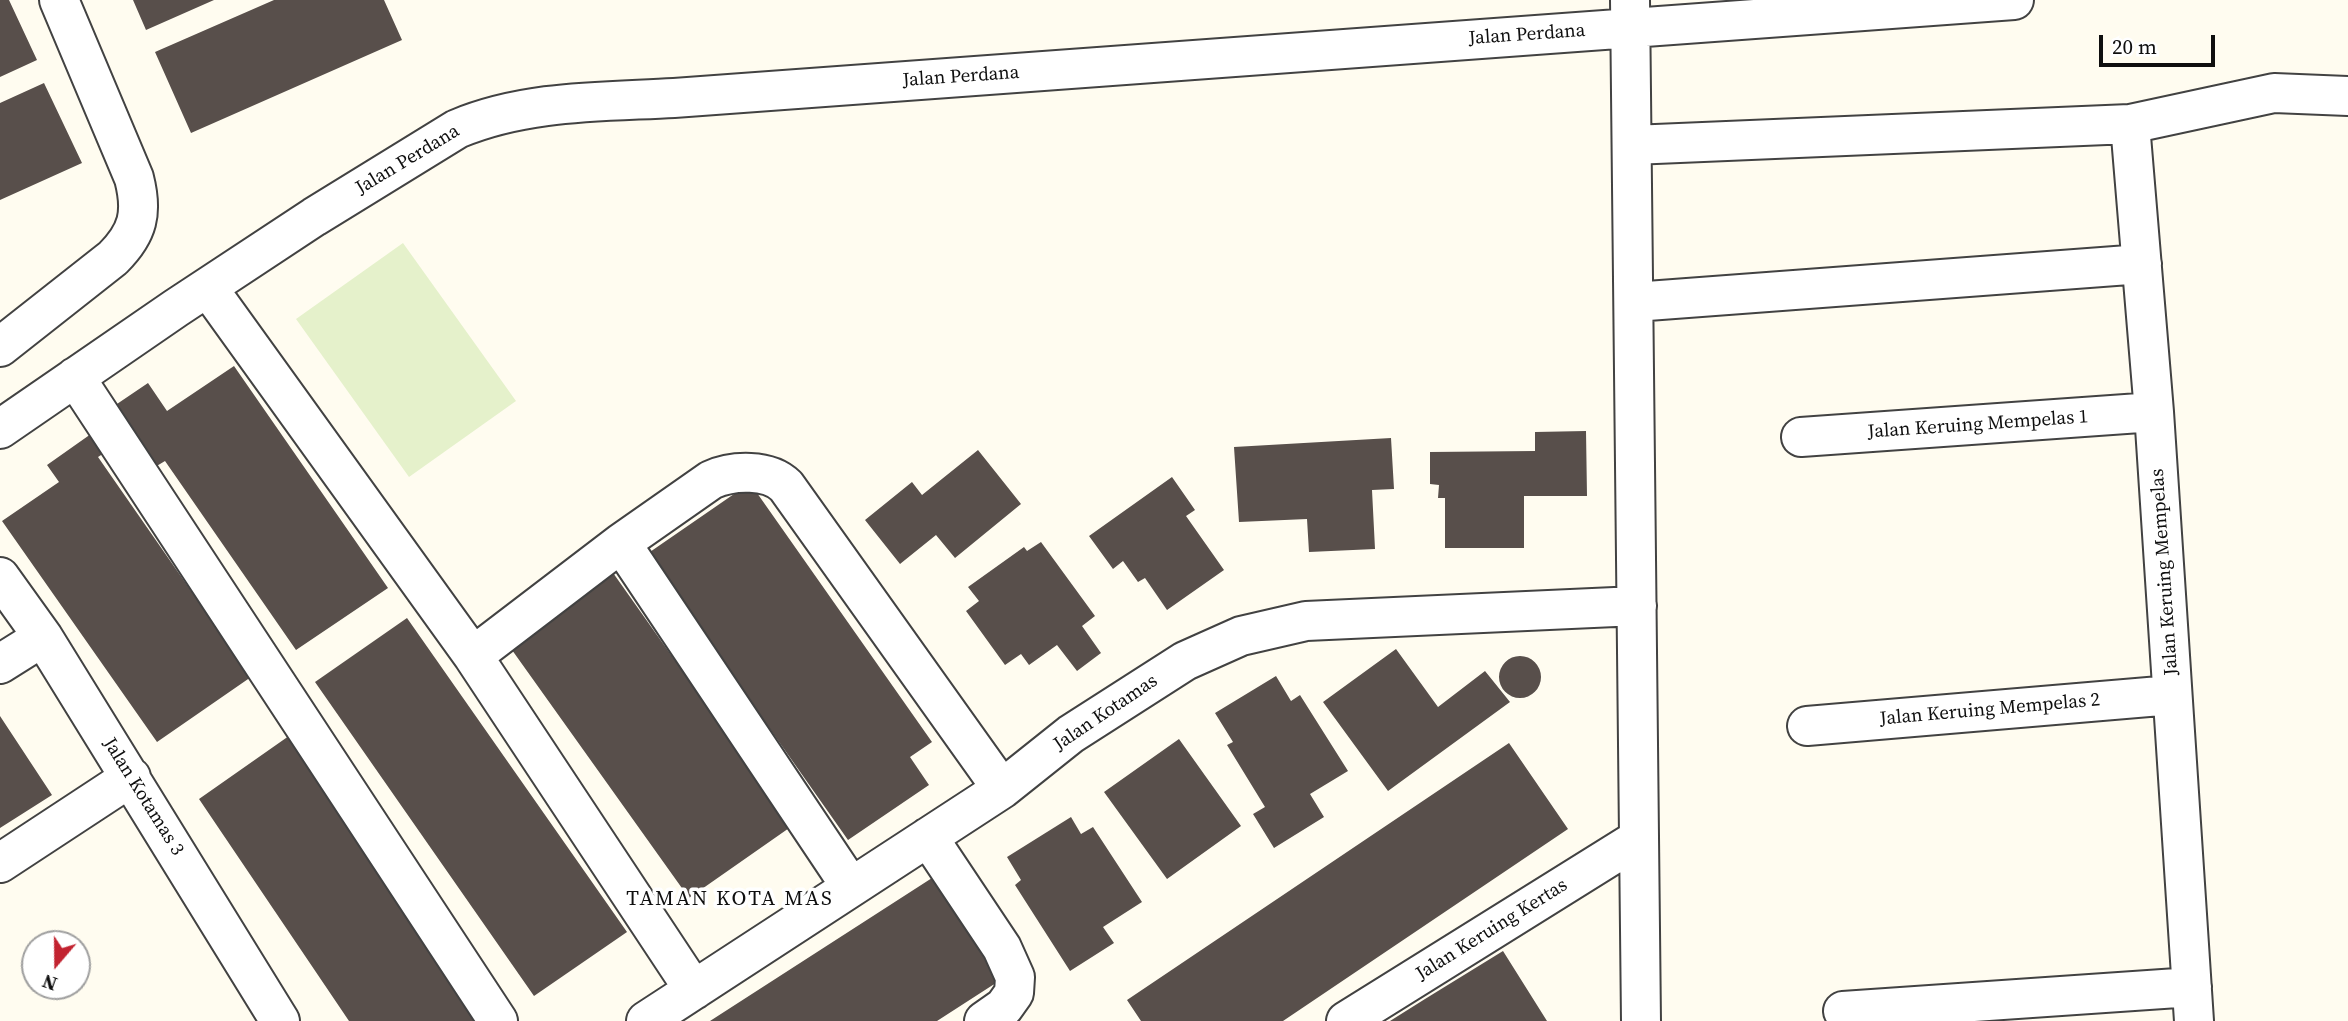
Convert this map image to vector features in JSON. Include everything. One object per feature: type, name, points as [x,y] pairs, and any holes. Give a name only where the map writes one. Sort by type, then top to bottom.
[{"type":"street","points":[[0,347],[126,246],[139,213],[139,195],[134,178],[59,0]]},
{"type":"street","name":"Jalan Perdana","points":[[0,429],[314,217],[457,129],[478,120],[524,109],[1630,14],[2014,0]]},
{"type":"street","points":[[1630,14],[1641,1021]]},
{"type":"street","points":[[1632,145],[2130,124],[2274,93],[2348,96]]},
{"type":"street","name":"Jalan Keruing Mempelas","points":[[2130,124],[2154,412],[2193,1004]]},
{"type":"street","points":[[1634,302],[2142,264]]},
{"type":"street","points":[[208,288],[473,656],[694,990]]},
{"type":"street","points":[[75,377],[498,1021]]},
{"type":"street","name":"Jalan Keruing Mempelas 1","points":[[1801,437],[2154,412]]},
{"type":"street","points":[[473,656],[621,543],[719,477],[771,475],[780,479],[1002,789]]},
{"type":"street","points":[[621,543],[851,887]]},
{"type":"street","name":"Jalan Kotamas 3","points":[[0,577],[43,637],[280,1021]]},
{"type":"street","name":"Jalan Kotamas","points":[[646,1021],[1002,789],[1082,726],[1185,661],[1241,636],[1307,621],[1637,606]]},
{"type":"street","points":[[0,664],[43,637]]},
{"type":"street","name":"Jalan Keruing Mempelas 2","points":[[1807,726],[2172,695]]},
{"type":"street","points":[[0,863],[131,777]]},
{"type":"street","points":[[928,837],[1002,948],[1015,977],[1014,993],[1004,1007],[984,1021]]},
{"type":"street","name":"Jalan Keruing Kertas","points":[[1346,1021],[1638,839]]},
{"type":"street","points":[[1843,1011],[2193,1004]]},
{"type":"green space","points":[[403,243],[516,401],[409,477],[296,319]]},
{"type":"building","points":[[0,0],[9,0],[37,60],[0,77]]},
{"type":"building","points":[[133,0],[214,0],[146,30]]},
{"type":"building","points":[[274,0],[384,0],[402,40],[191,133],[155,52]]},
{"type":"building","points":[[44,83],[82,163],[0,200],[0,103]]},
{"type":"building","points":[[234,366],[388,588],[296,650],[165,461],[155,467],[114,406],[148,383],[167,411]]},
{"type":"building","points":[[98,429],[112,448],[98,457],[251,677],[157,742],[2,521],[59,482],[47,465]]},
{"type":"building","points":[[1586,431],[1587,496],[1524,496],[1524,548],[1445,548],[1445,498],[1438,498],[1439,485],[1430,484],[1430,452],[1535,451],[1535,432]]},
{"type":"building","points":[[1391,438],[1394,489],[1372,490],[1375,549],[1309,552],[1307,519],[1239,522],[1234,447]]},
{"type":"building","points":[[978,450],[1021,504],[955,558],[936,535],[900,564],[865,520],[912,482],[922,495]]},
{"type":"building","points":[[1172,477],[1195,510],[1186,516],[1224,570],[1167,610],[1145,578],[1138,582],[1123,561],[1113,569],[1089,536]]},
{"type":"building","points":[[750,483],[932,742],[910,757],[929,785],[848,840],[647,554]]},
{"type":"building","points":[[1041,542],[1095,616],[1082,626],[1101,653],[1077,671],[1057,645],[1029,665],[1021,654],[1005,665],[966,611],[979,601],[968,587],[1024,547],[1027,551]]},
{"type":"building","points":[[611,570],[792,826],[689,898],[507,643]]},
{"type":"building","points":[[407,618],[627,932],[534,996],[315,682]]},
{"type":"building","points":[[1396,649],[1438,707],[1485,671],[1510,702],[1388,791],[1323,702]]},
{"type":"building","points":[[1520,656],[1535,662],[1541,677],[1535,692],[1520,698],[1505,692],[1499,677],[1505,662]]},
{"type":"building","points":[[1276,676],[1291,701],[1300,695],[1348,771],[1310,794],[1324,817],[1274,848],[1253,814],[1265,807],[1227,745],[1233,742],[1215,713]]},
{"type":"building","points":[[0,716],[52,795],[0,828]]},
{"type":"building","points":[[296,731],[488,1021],[349,1021],[199,799]]},
{"type":"building","points":[[1179,739],[1241,826],[1167,879],[1104,792]]},
{"type":"building","points":[[1509,743],[1568,829],[1283,1021],[1141,1021],[1127,1000]]},
{"type":"building","points":[[1071,817],[1081,834],[1093,827],[1142,902],[1103,927],[1114,943],[1070,971],[1015,885],[1021,880],[1007,857]]},
{"type":"building","points":[[932,878],[999,981],[937,1021],[710,1021]]},
{"type":"building","points":[[1503,951],[1547,1021],[1390,1021],[1425,999]]},
{"type":"district","name":"TAMAN KOTA MAS","points":[[730,900]]}]
